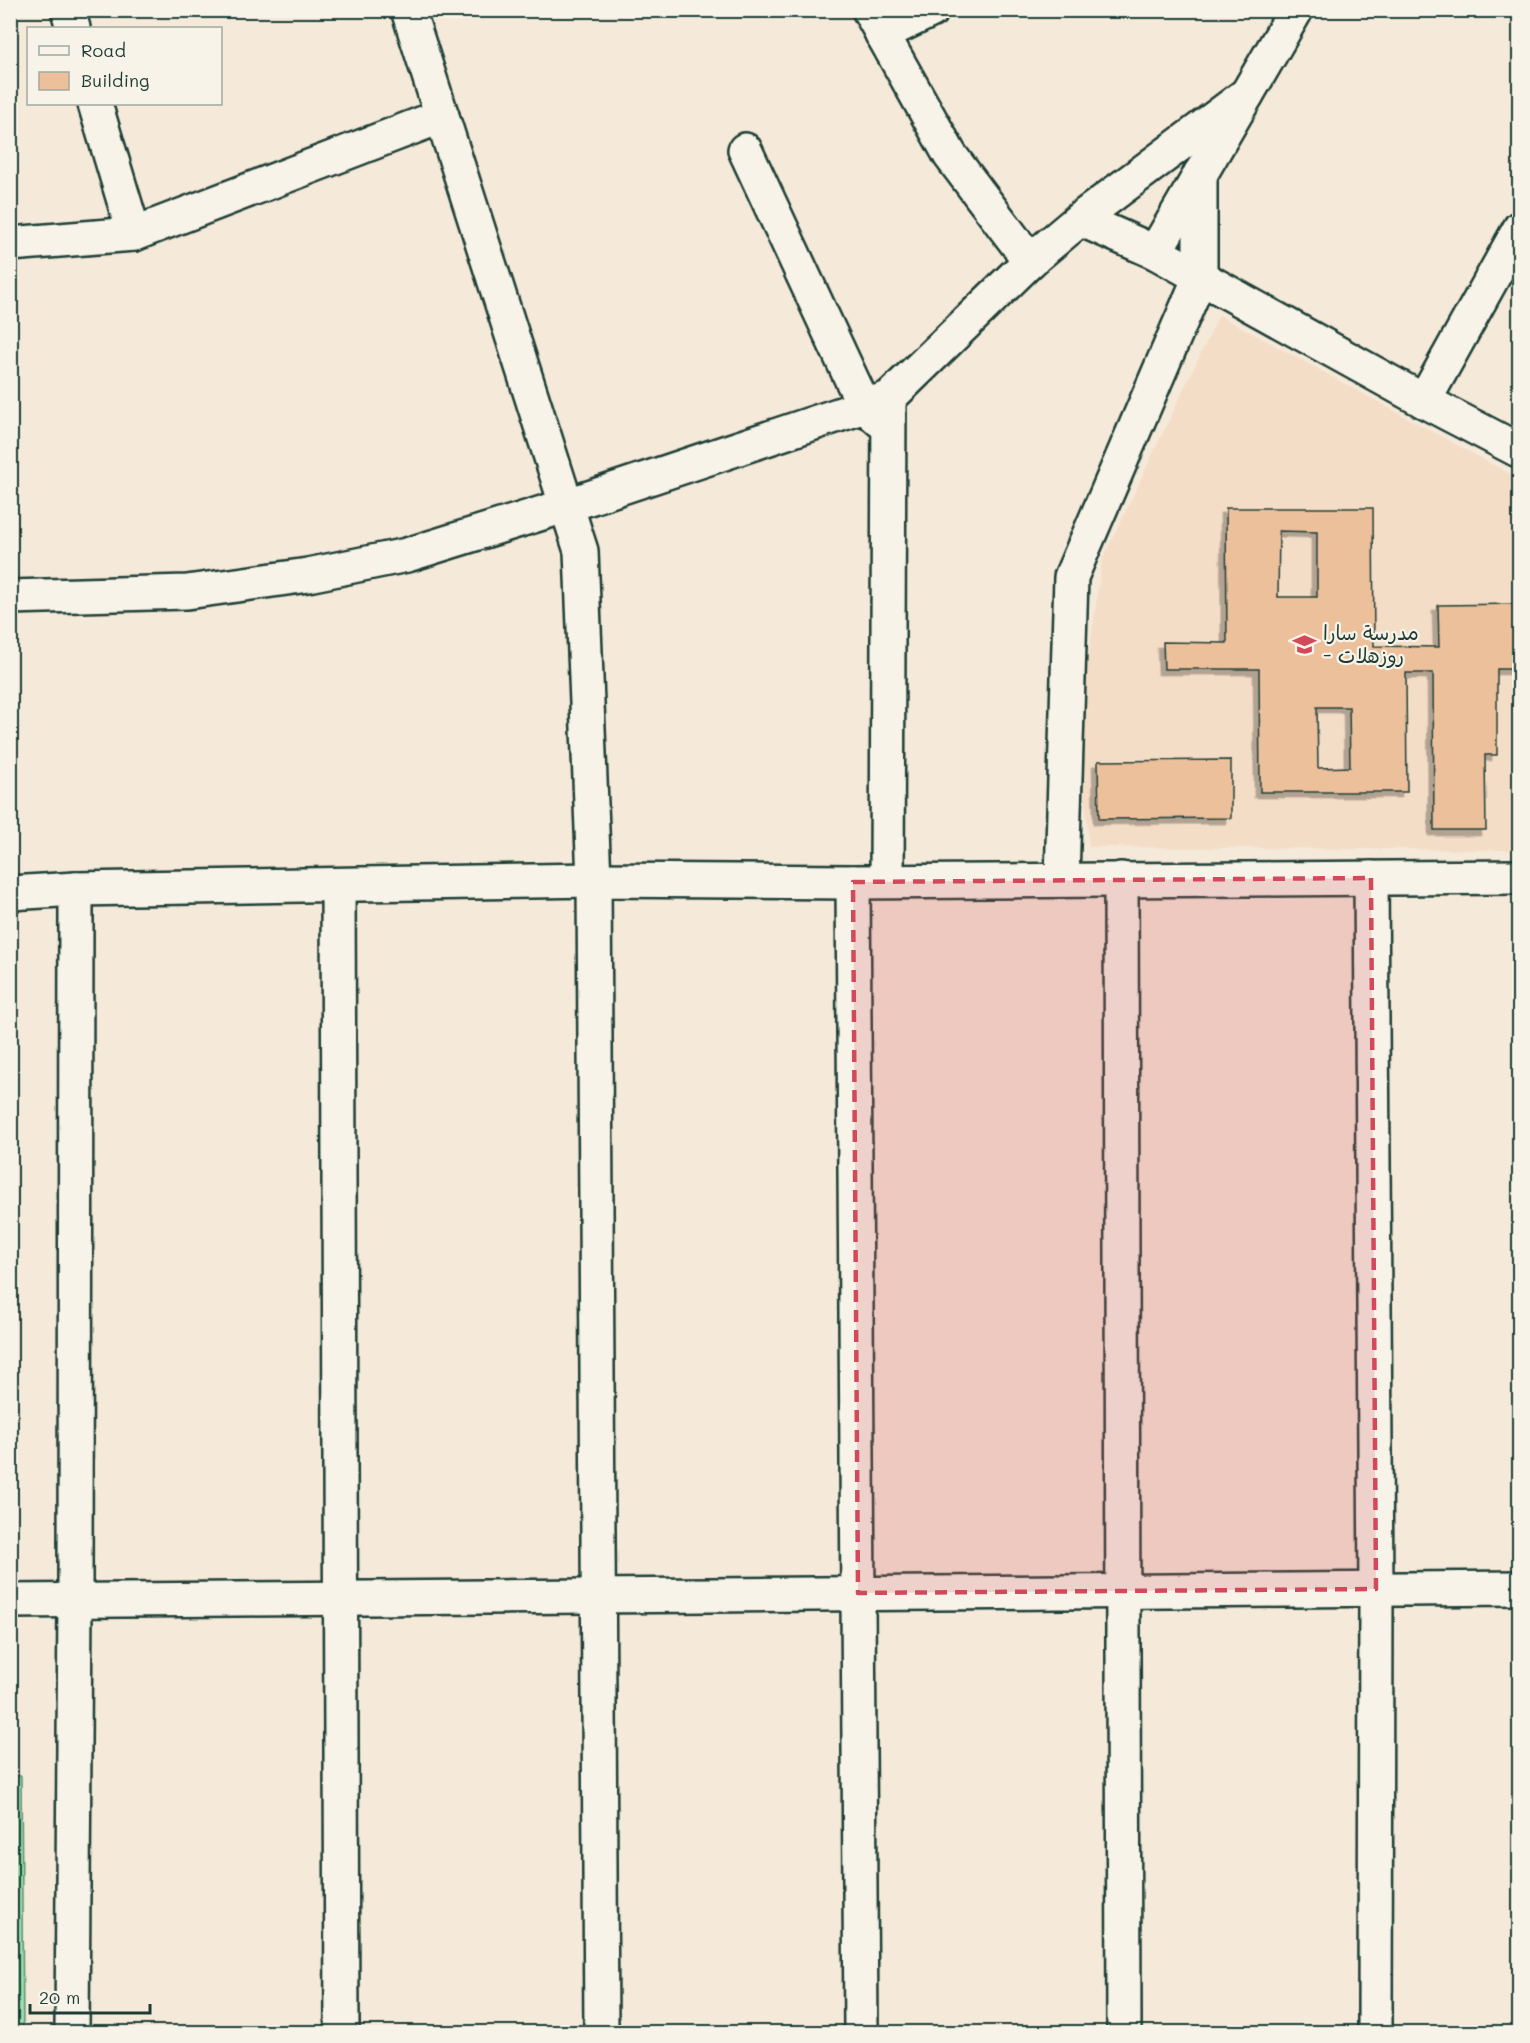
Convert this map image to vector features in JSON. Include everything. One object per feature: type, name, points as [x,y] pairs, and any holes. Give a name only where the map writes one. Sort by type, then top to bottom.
[{"type":"street","points":[[68,10],[73,27]]},
{"type":"street","points":[[408,10],[581,551],[594,880],[601,2032]]},
{"type":"street","points":[[932,10],[876,22],[950,155],[1030,261]]},
{"type":"street","points":[[1155,252],[1296,10]]},
{"type":"street","points":[[10,597],[187,592],[308,575],[407,555],[881,411],[1030,261],[1080,219],[1247,94]]},
{"type":"street","points":[[95,105],[134,234]]},
{"type":"street","points":[[10,244],[134,234],[442,116]]},
{"type":"street","points":[[745,150],[881,411],[887,881]]},
{"type":"street","points":[[1062,879],[1071,577],[1200,277],[1200,174]]},
{"type":"street","points":[[1080,219],[1155,252],[1424,401],[1520,451]]},
{"type":"street","points":[[1424,401],[1520,228]]},
{"type":"street","points":[[10,893],[76,889],[594,880],[853,882],[1520,877]]},
{"type":"street","points":[[1371,878],[1376,1589],[1375,2032]]},
{"type":"street","points":[[1121,879],[1124,2032]]},
{"type":"street","points":[[853,882],[861,2032]]},
{"type":"street","points":[[338,885],[342,2032]]},
{"type":"street","points":[[72,2032],[76,889]]},
{"type":"street","points":[[10,1601],[1520,1588]]},
{"type":"highlighted area","points":[[1371,878],[1376,1589],[858,1593],[853,882]]},
{"type":"shaded area","name":"مدرسة سارا - روزهلات","points":[[1219,315],[1519,479],[1519,850],[1089,847],[1079,726],[1102,561]]},
{"type":"shaded area","points":[[11,1654],[16,1654],[15,1769],[10,1769]]},
{"type":"green space","points":[[10,1776],[21,1776],[23,2032],[10,2032]]},
{"type":"building","points":[[1226,508],[1373,508],[1374,646],[1439,647],[1438,605],[1520,604],[1520,669],[1497,669],[1497,755],[1485,755],[1486,830],[1434,830],[1433,673],[1406,673],[1407,792],[1260,792],[1259,669],[1164,669],[1163,642],[1227,643]],"holes":[[[1279,531],[1317,532],[1317,597],[1278,597]],[[1317,707],[1349,707],[1350,767],[1318,768]]]},
{"type":"building","points":[[1231,760],[1231,818],[1099,819],[1098,761]]},
{"type":"place","name":"مدرسة سارا - روزهلات","points":[[1305,644]]}]
